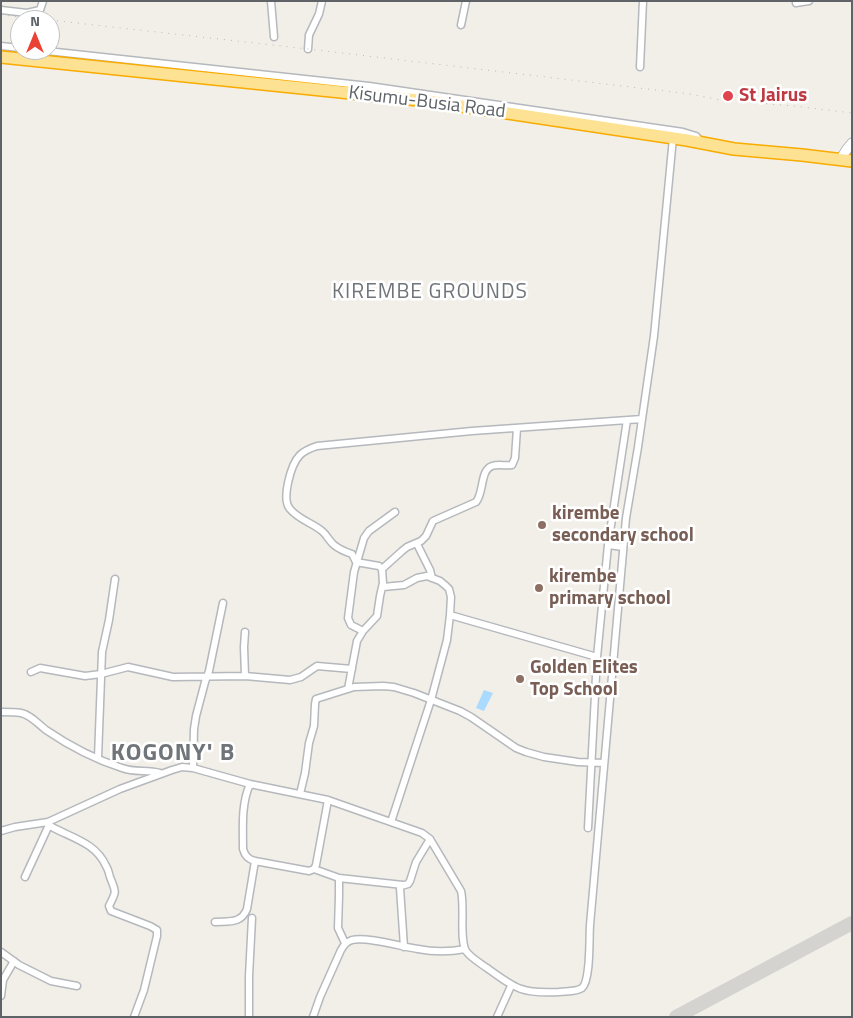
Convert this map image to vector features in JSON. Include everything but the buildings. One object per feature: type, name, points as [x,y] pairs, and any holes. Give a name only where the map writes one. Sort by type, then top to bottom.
[{"type":"highway","name":"Kisumu-Busia Road","points":[[1,57],[428,101],[734,149],[846,160]]},
{"type":"street","points":[[1,10],[35,12],[40,10],[43,1]]},
{"type":"street","points":[[271,1],[274,37]]},
{"type":"street","points":[[308,49],[309,35],[319,14],[322,1]]},
{"type":"street","points":[[461,24],[466,1]]},
{"type":"street","points":[[640,67],[643,1]]},
{"type":"street","points":[[796,3],[809,1]]},
{"type":"street","points":[[60,52],[369,86],[683,132],[696,136],[702,143]]},
{"type":"street","points":[[1,831],[15,827],[49,823],[120,789],[182,767],[193,768],[250,784],[328,800],[422,833],[430,838],[462,890],[464,899],[463,940],[466,949],[475,959],[511,986],[536,993],[574,991],[581,988],[585,983],[588,973],[590,924],[626,518],[654,336],[673,138]]},
{"type":"street","points":[[846,160],[847,149],[852,143]]},
{"type":"street","points":[[356,562],[352,554],[334,545],[325,533],[298,516],[288,506],[286,494],[292,471],[302,453],[317,446],[642,419]]},
{"type":"street","points":[[588,828],[597,657],[608,545],[627,420]]},
{"type":"street","points":[[382,570],[407,547],[421,542],[433,521],[476,502],[479,498],[484,472],[487,468],[512,465],[515,458],[517,428]]},
{"type":"street","points":[[363,631],[351,625],[348,618],[356,562],[364,538],[369,531],[395,512]]},
{"type":"street","points":[[416,544],[430,570],[432,578]]},
{"type":"street","points":[[608,545],[623,548]]},
{"type":"street","points":[[348,689],[357,641],[363,631],[376,618],[384,580],[379,566],[356,562]]},
{"type":"street","points":[[383,587],[404,585],[422,576],[427,576],[440,581],[449,590],[451,597],[447,640],[391,822]]},
{"type":"street","points":[[98,758],[102,652],[115,579]]},
{"type":"street","points":[[193,768],[196,716],[208,676],[223,603]]},
{"type":"street","points":[[450,615],[597,657]]},
{"type":"street","points":[[245,632],[245,676]]},
{"type":"street","points":[[31,672],[40,668],[85,676],[128,667],[173,677],[245,676],[290,680],[301,677],[317,666],[352,669]]},
{"type":"street","points":[[300,794],[314,726],[315,701],[354,687],[394,687],[447,705],[471,717],[520,750],[544,757],[578,762],[604,763]]},
{"type":"street","points":[[1,712],[21,713],[28,716],[46,730],[77,748],[122,768],[162,774]]},
{"type":"street","points":[[250,784],[246,795],[243,849],[244,854],[255,861],[308,871],[314,869],[339,878],[403,885],[410,882],[416,862],[430,838]]},
{"type":"street","points":[[314,869],[328,800]]},
{"type":"street","points":[[25,877],[49,823]]},
{"type":"street","points":[[49,823],[57,830],[91,847],[101,857],[116,890],[109,906],[111,911],[157,930],[144,990],[134,1017]]},
{"type":"street","points":[[215,922],[237,920],[241,919],[244,915],[247,909],[255,861]]},
{"type":"street","points":[[339,878],[338,928],[345,943]]},
{"type":"street","points":[[403,885],[400,889],[404,947]]},
{"type":"street","points":[[249,1017],[252,918]]},
{"type":"street","points":[[313,1017],[345,943],[359,939],[420,950],[455,951],[466,949]]},
{"type":"street","points":[[1,952],[19,965],[51,981],[77,986]]},
{"type":"street","points":[[1,996],[3,980],[14,961]]},
{"type":"street","points":[[497,1017],[511,986]]},
{"type":"water","points":[[484,690],[493,693],[484,711],[476,708]]},
{"type":"taxiway","points":[[676,1017],[852,923]]},
{"type":"railway","points":[[1,15],[10,16]]},
{"type":"railway","points":[[60,21],[690,94],[720,100],[852,113]]},
{"type":"place","name":"St Jairus","points":[[728,96]]},
{"type":"place","name":"kirembe secondary school","points":[[542,525]]},
{"type":"place","name":"kirembe primary school","points":[[539,588]]},
{"type":"place","name":"Golden Elites Top School","points":[[520,679]]},
{"type":"district","name":"KIREMBE GROUNDS","points":[[430,293]]},
{"type":"district","name":"KOGONY' B","points":[[173,754]]}]
